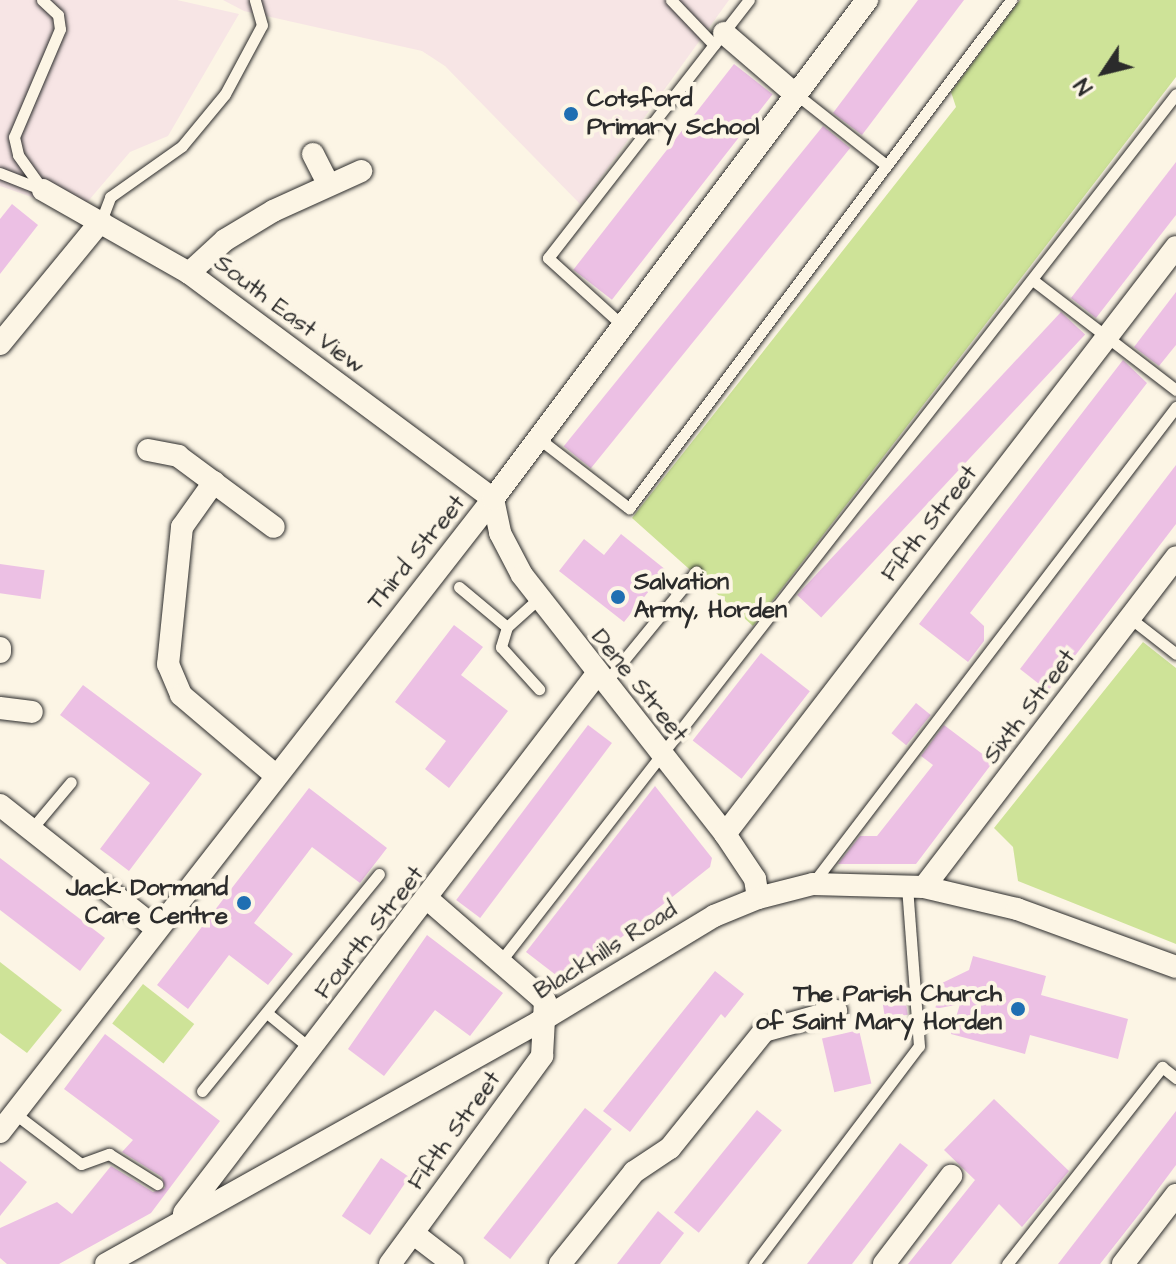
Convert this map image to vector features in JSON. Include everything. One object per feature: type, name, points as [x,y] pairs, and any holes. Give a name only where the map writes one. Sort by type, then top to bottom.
[{"type":"street","name":"Third Street","points":[[0,1132],[274,774],[493,499],[867,0]]},
{"type":"street","points":[[719,39],[795,94]]},
{"type":"street","points":[[313,154],[328,183]]},
{"type":"street","points":[[189,273],[225,240],[328,183],[361,171]]},
{"type":"street","name":"South East View","points":[[43,190],[189,273],[493,499]]},
{"type":"street","points":[[0,344],[101,221]]},
{"type":"street","name":"Fifth Street","points":[[725,834],[1176,247]]},
{"type":"street","points":[[148,450],[178,456],[274,527]]},
{"type":"street","points":[[214,482],[182,527],[168,664],[181,695],[274,774]]},
{"type":"street","name":"Dene Street","points":[[493,499],[500,533],[538,599],[725,834],[755,879],[758,898]]},
{"type":"street","name":"Sixth Street","points":[[915,886],[1176,557]]},
{"type":"street","name":"Fourth Street","points":[[178,1220],[601,679]]},
{"type":"street","points":[[0,708],[32,712]]},
{"type":"street","points":[[0,805],[29,832],[156,928]]},
{"type":"street","name":"Blackhills Road","points":[[106,1264],[178,1220],[539,1022],[631,963],[758,898],[813,884],[915,886],[1017,909],[1176,967]]},
{"type":"street","points":[[429,900],[503,958]]},
{"type":"street","name":"Fifth Street","points":[[390,1264],[542,1056],[539,1022],[545,1001],[503,958]]},
{"type":"street","points":[[560,1264],[634,1172],[670,1148],[764,1031],[836,1011]]},
{"type":"street","points":[[884,1264],[951,1176]]},
{"type":"street","points":[[1123,1264],[1176,1196]]},
{"type":"street","points":[[414,1234],[453,1264]]},
{"type":"lane","points":[[42,0],[58,15],[60,29],[14,137],[18,155],[43,190]]},
{"type":"lane","points":[[101,221],[110,197],[182,146],[225,94],[262,25],[255,0]]},
{"type":"lane","points":[[671,0],[719,39]]},
{"type":"lane","points":[[622,325],[548,258],[749,0]]},
{"type":"lane","points":[[538,437],[629,508],[1011,0]]},
{"type":"lane","points":[[795,94],[886,165]]},
{"type":"lane","points":[[503,958],[664,758],[1176,94]]},
{"type":"lane","points":[[0,173],[43,190]]},
{"type":"lane","points":[[1034,281],[1176,390]]},
{"type":"lane","points":[[813,884],[1176,407]]},
{"type":"lane","points":[[601,679],[696,572]]},
{"type":"lane","points":[[459,587],[507,627]]},
{"type":"lane","points":[[538,599],[507,627],[501,647],[539,689]]},
{"type":"lane","points":[[1130,618],[1176,654]]},
{"type":"lane","points":[[29,832],[71,782]]},
{"type":"lane","points":[[202,1091],[379,874]]},
{"type":"lane","points":[[754,1264],[919,1046],[915,886]]},
{"type":"lane","points":[[267,1013],[312,1050]]},
{"type":"lane","points":[[1007,1264],[1162,1067],[1176,1078]]},
{"type":"lane","points":[[14,1113],[81,1164],[109,1154],[157,1184]]},
{"type":"shaded area","points":[[0,0],[177,0],[239,14],[168,136],[130,152],[78,213],[0,186]]},
{"type":"shaded area","name":"Cotsford Primary School","points":[[223,0],[729,0],[581,205],[445,66],[422,51],[244,11]]},
{"type":"green space","points":[[1020,0],[1176,0],[1176,77],[753,626],[632,518],[956,107],[951,92]]},
{"type":"green space","points":[[1143,642],[1176,668],[1176,944],[1018,881],[1013,847],[994,828]]},
{"type":"green space","points":[[0,962],[62,1010],[27,1053],[0,1033]]},
{"type":"green space","points":[[143,984],[194,1024],[163,1063],[112,1023]]},
{"type":"building","points":[[918,0],[964,0],[862,135],[833,113]]},
{"type":"building","points":[[734,64],[773,94],[612,300],[573,270]]},
{"type":"building","points":[[823,126],[850,148],[591,468],[564,446]]},
{"type":"building","points":[[1176,162],[1176,215],[1096,318],[1071,298]]},
{"type":"building","points":[[12,204],[38,225],[0,274],[0,219]]},
{"type":"building","points":[[1176,292],[1176,345],[1159,366],[1134,347]]},
{"type":"building","points":[[1061,312],[1085,335],[821,618],[797,595]]},
{"type":"building","points":[[1123,360],[1147,383],[970,613],[984,626],[984,641],[968,662],[919,624]]},
{"type":"building","points":[[1176,465],[1176,524],[1048,691],[1020,669]]},
{"type":"building","name":"Salvation Army, Horden","points":[[621,534],[666,570],[624,622],[559,571],[584,539],[604,555]]},
{"type":"building","points":[[0,564],[45,570],[41,599],[0,593]]},
{"type":"building","points":[[454,625],[483,647],[461,675],[508,711],[449,788],[425,769],[446,741],[395,702]]},
{"type":"building","points":[[761,653],[810,691],[742,779],[693,740]]},
{"type":"building","points":[[83,685],[202,774],[129,871],[100,849],[150,783],[60,715]]},
{"type":"building","points":[[916,703],[931,715],[906,745],[891,733]]},
{"type":"building","points":[[588,725],[612,743],[480,918],[456,900]]},
{"type":"building","points":[[944,725],[993,762],[916,864],[838,864],[860,836],[877,836],[933,765],[921,756]]},
{"type":"building","points":[[655,786],[712,858],[710,867],[565,982],[526,952]]},
{"type":"building","name":"Jack Dormand Care Centre","points":[[309,788],[387,848],[360,883],[312,847],[254,923],[293,954],[268,985],[229,955],[188,1009],[157,985]]},
{"type":"building","points":[[0,858],[105,938],[80,971],[0,910]]},
{"type":"building","points":[[427,935],[503,993],[470,1036],[435,1010],[384,1076],[348,1049]]},
{"type":"building","name":"The Parish Church of Saint Mary Horden","points":[[973,956],[1046,976],[1041,995],[1128,1019],[1118,1059],[1030,1035],[1025,1054],[951,1034],[960,1004],[935,1009],[942,983],[969,970]]},
{"type":"building","points":[[715,971],[744,994],[725,1018],[721,1014],[630,1132],[603,1111]]},
{"type":"building","points":[[904,991],[908,1015],[885,1018],[881,995]]},
{"type":"building","points":[[859,1030],[871,1084],[834,1092],[822,1039]]},
{"type":"building","points":[[105,1034],[220,1121],[151,1213],[59,1264],[7,1264],[0,1258],[0,1228],[57,1202],[72,1214],[111,1166],[153,1192],[165,1188],[162,1177],[122,1152],[133,1140],[64,1089]]},
{"type":"building","points":[[994,1099],[1069,1171],[1022,1227],[999,1204],[951,1264],[908,1264],[975,1180],[944,1150]]},
{"type":"building","points":[[585,1108],[612,1129],[510,1259],[483,1238]]},
{"type":"building","points":[[757,1110],[782,1130],[699,1233],[674,1213]]},
{"type":"building","points":[[1176,1111],[1176,1165],[1144,1208],[1100,1264],[1058,1264]]},
{"type":"building","points":[[900,1143],[928,1165],[852,1264],[807,1264]]},
{"type":"building","points":[[381,1158],[409,1177],[370,1235],[342,1216]]},
{"type":"building","points":[[0,1161],[27,1182],[0,1216]]},
{"type":"building","points":[[658,1211],[684,1233],[660,1264],[617,1264]]},
{"type":"place","name":"Cotsford Primary School","points":[[571,114]]},
{"type":"place","name":"Salvation Army, Horden","points":[[618,597]]},
{"type":"place","name":"Jack Dormand Care Centre","points":[[244,903]]},
{"type":"place","name":"The Parish Church of Saint Mary Horden","points":[[1018,1009]]}]
